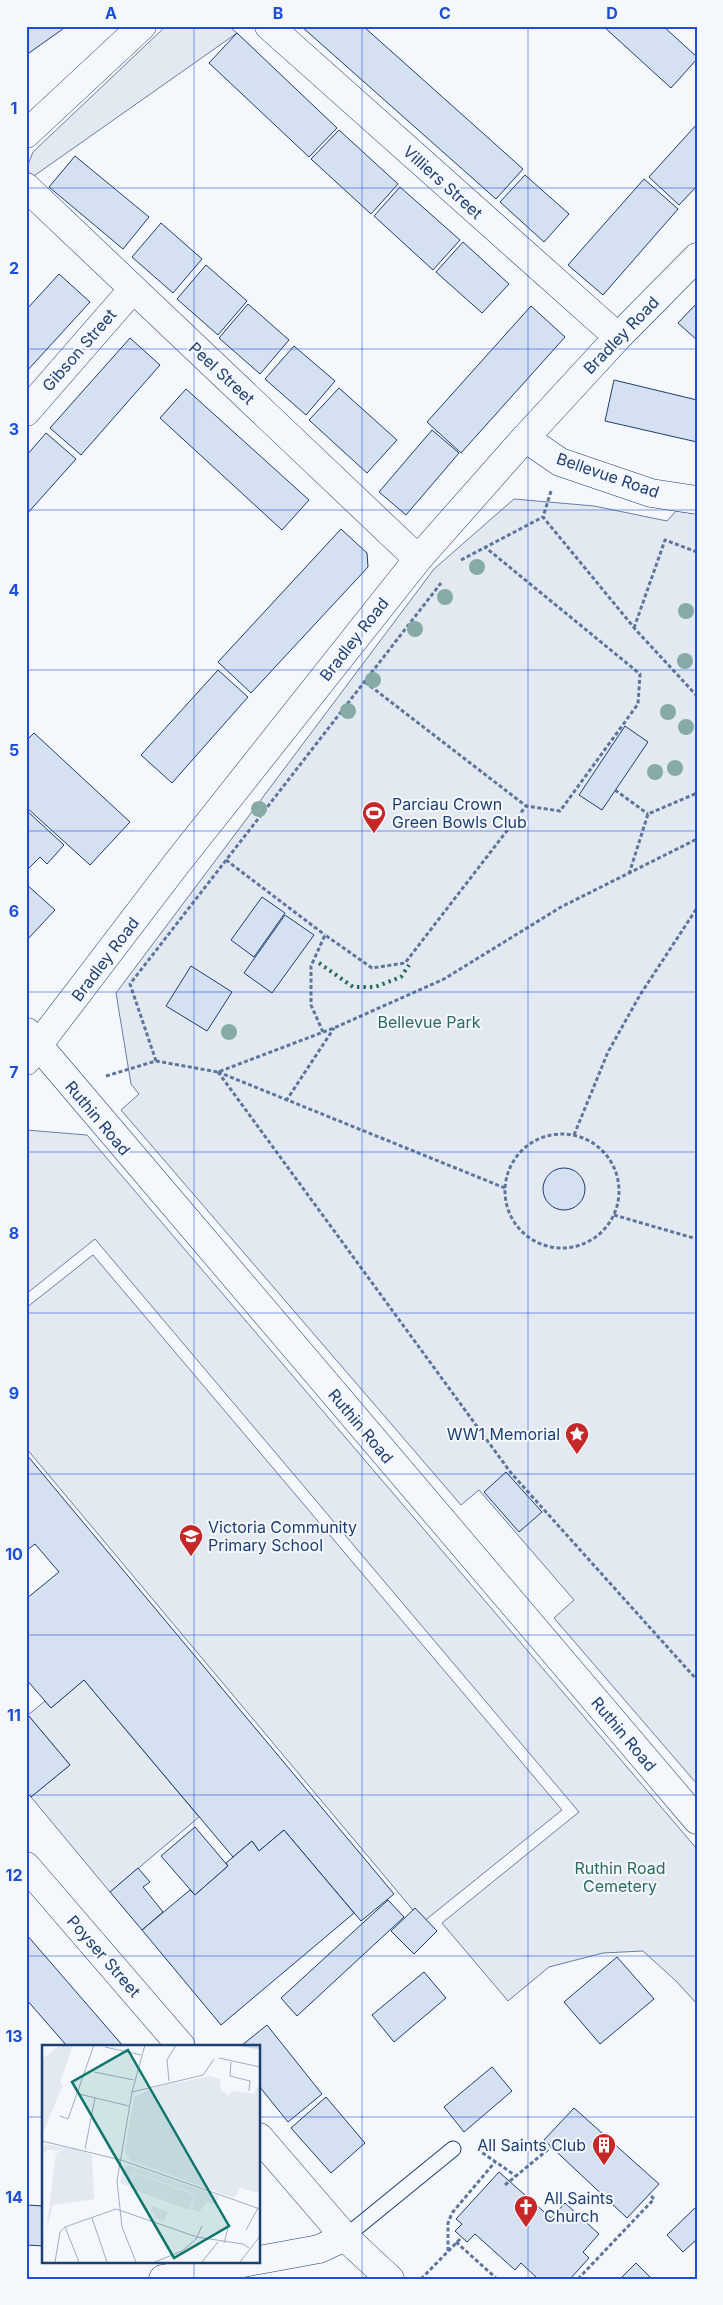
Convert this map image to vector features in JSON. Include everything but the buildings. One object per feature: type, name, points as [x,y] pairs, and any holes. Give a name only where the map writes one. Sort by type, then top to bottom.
[{"type":"street","points":[[26,134],[142,26]]},
{"type":"street","name":"Villiers Street","points":[[269,26],[618,338]]},
{"type":"street","name":"Peel Street","points":[[26,187],[418,558]]},
{"type":"street","name":"Bradley Road","points":[[31,1046],[418,558],[525,438],[697,257]]},
{"type":"street","name":"Gibson Street","points":[[26,412],[133,289]]},
{"type":"street","name":"Bellevue Road","points":[[525,438],[560,462],[651,493],[697,500]]},
{"type":"street","name":"Ruthin Road","points":[[31,1046],[72,1087],[697,1820]]},
{"type":"street","name":"Poyser Street","points":[[26,1866],[180,2045]]},
{"type":"street","points":[[260,2138],[344,2237],[390,2279]]},
{"type":"street","points":[[260,2260],[319,2249],[344,2237]]},
{"type":"street","points":[[163,2279],[248,2262]]},
{"type":"lane","points":[[344,2237],[453,2149]]},
{"type":"path","points":[[459,561],[543,517],[560,462]]},
{"type":"path","points":[[543,517],[634,628],[697,696]]},
{"type":"path","points":[[634,628],[665,540],[697,552]]},
{"type":"path","points":[[365,682],[526,806],[560,811],[638,704],[640,674],[485,547]]},
{"type":"path","points":[[156,1061],[130,984],[447,576]]},
{"type":"path","points":[[615,790],[648,814]]},
{"type":"path","points":[[629,874],[648,814],[697,793]]},
{"type":"path","points":[[226,860],[372,968],[405,963],[526,806]]},
{"type":"path","points":[[218,1072],[334,1028],[444,979],[561,906],[697,839]]},
{"type":"path","points":[[574,1135],[592,1085],[608,1052],[640,995],[697,908]]},
{"type":"path","points":[[323,1032],[311,1005],[311,966],[325,935]]},
{"type":"path","points":[[286,1101],[334,1028]]},
{"type":"path","points":[[72,1087],[156,1061],[218,1072],[505,1188]]},
{"type":"path","points":[[218,1072],[511,1473],[697,1680]]},
{"type":"path","points":[[554,1134],[574,1135],[590,1141],[604,1151],[613,1165],[619,1181],[619,1199],[614,1215],[603,1231],[587,1242],[568,1248],[549,1246],[531,1239],[516,1225],[507,1208],[505,1188],[509,1169],[520,1152],[535,1140],[554,1134]]},
{"type":"path","points":[[614,1215],[697,1239]]},
{"type":"path","points":[[453,2149],[462,2146],[476,2149],[516,2176]]},
{"type":"path","points":[[505,2185],[551,2147]]},
{"type":"path","points":[[448,2251],[448,2223],[452,2213],[495,2162]]},
{"type":"path","points":[[578,2279],[654,2199],[649,2194]]},
{"type":"path","points":[[421,2279],[462,2237]]},
{"type":"path","points":[[456,2242],[497,2279]]},
{"type":"green space","points":[[166,26],[228,26],[237,33],[31,178],[27,167],[33,152]]},
{"type":"green space","name":"Bellevue Park","points":[[514,499],[594,506],[667,521],[676,511],[697,514],[697,1784],[554,1618],[574,1600],[479,1490],[461,1505],[121,1110],[139,1094],[131,1084],[116,993],[434,569]]},
{"type":"green space","name":"Ruthin Road Cemetery","points":[[26,1130],[87,1135],[697,1849],[697,2004],[676,1981],[643,1951],[603,1953],[549,1967],[508,2001],[442,1923],[579,1812],[95,1239],[26,1294]]},
{"type":"green space","points":[[93,1255],[562,1810],[423,1922],[26,1448],[26,1308]]},
{"type":"green space","points":[[84,1680],[199,1817],[110,1892],[31,1797],[70,1765],[28,1715],[45,1701],[51,1708]]},
{"type":"hedge","points":[[319,963],[353,987],[375,987],[401,977],[409,965]]},
{"type":"place","name":"Parciau Crown Green Bowls Club","points":[[374,834]]},
{"type":"place","name":"WW1 Memorial","points":[[577,1455]]},
{"type":"place","name":"Victoria Community Primary School","points":[[191,1557]]},
{"type":"place","name":"All Saints Club","points":[[604,2166]]},
{"type":"place","name":"All Saints Church","points":[[526,2228]]}]
